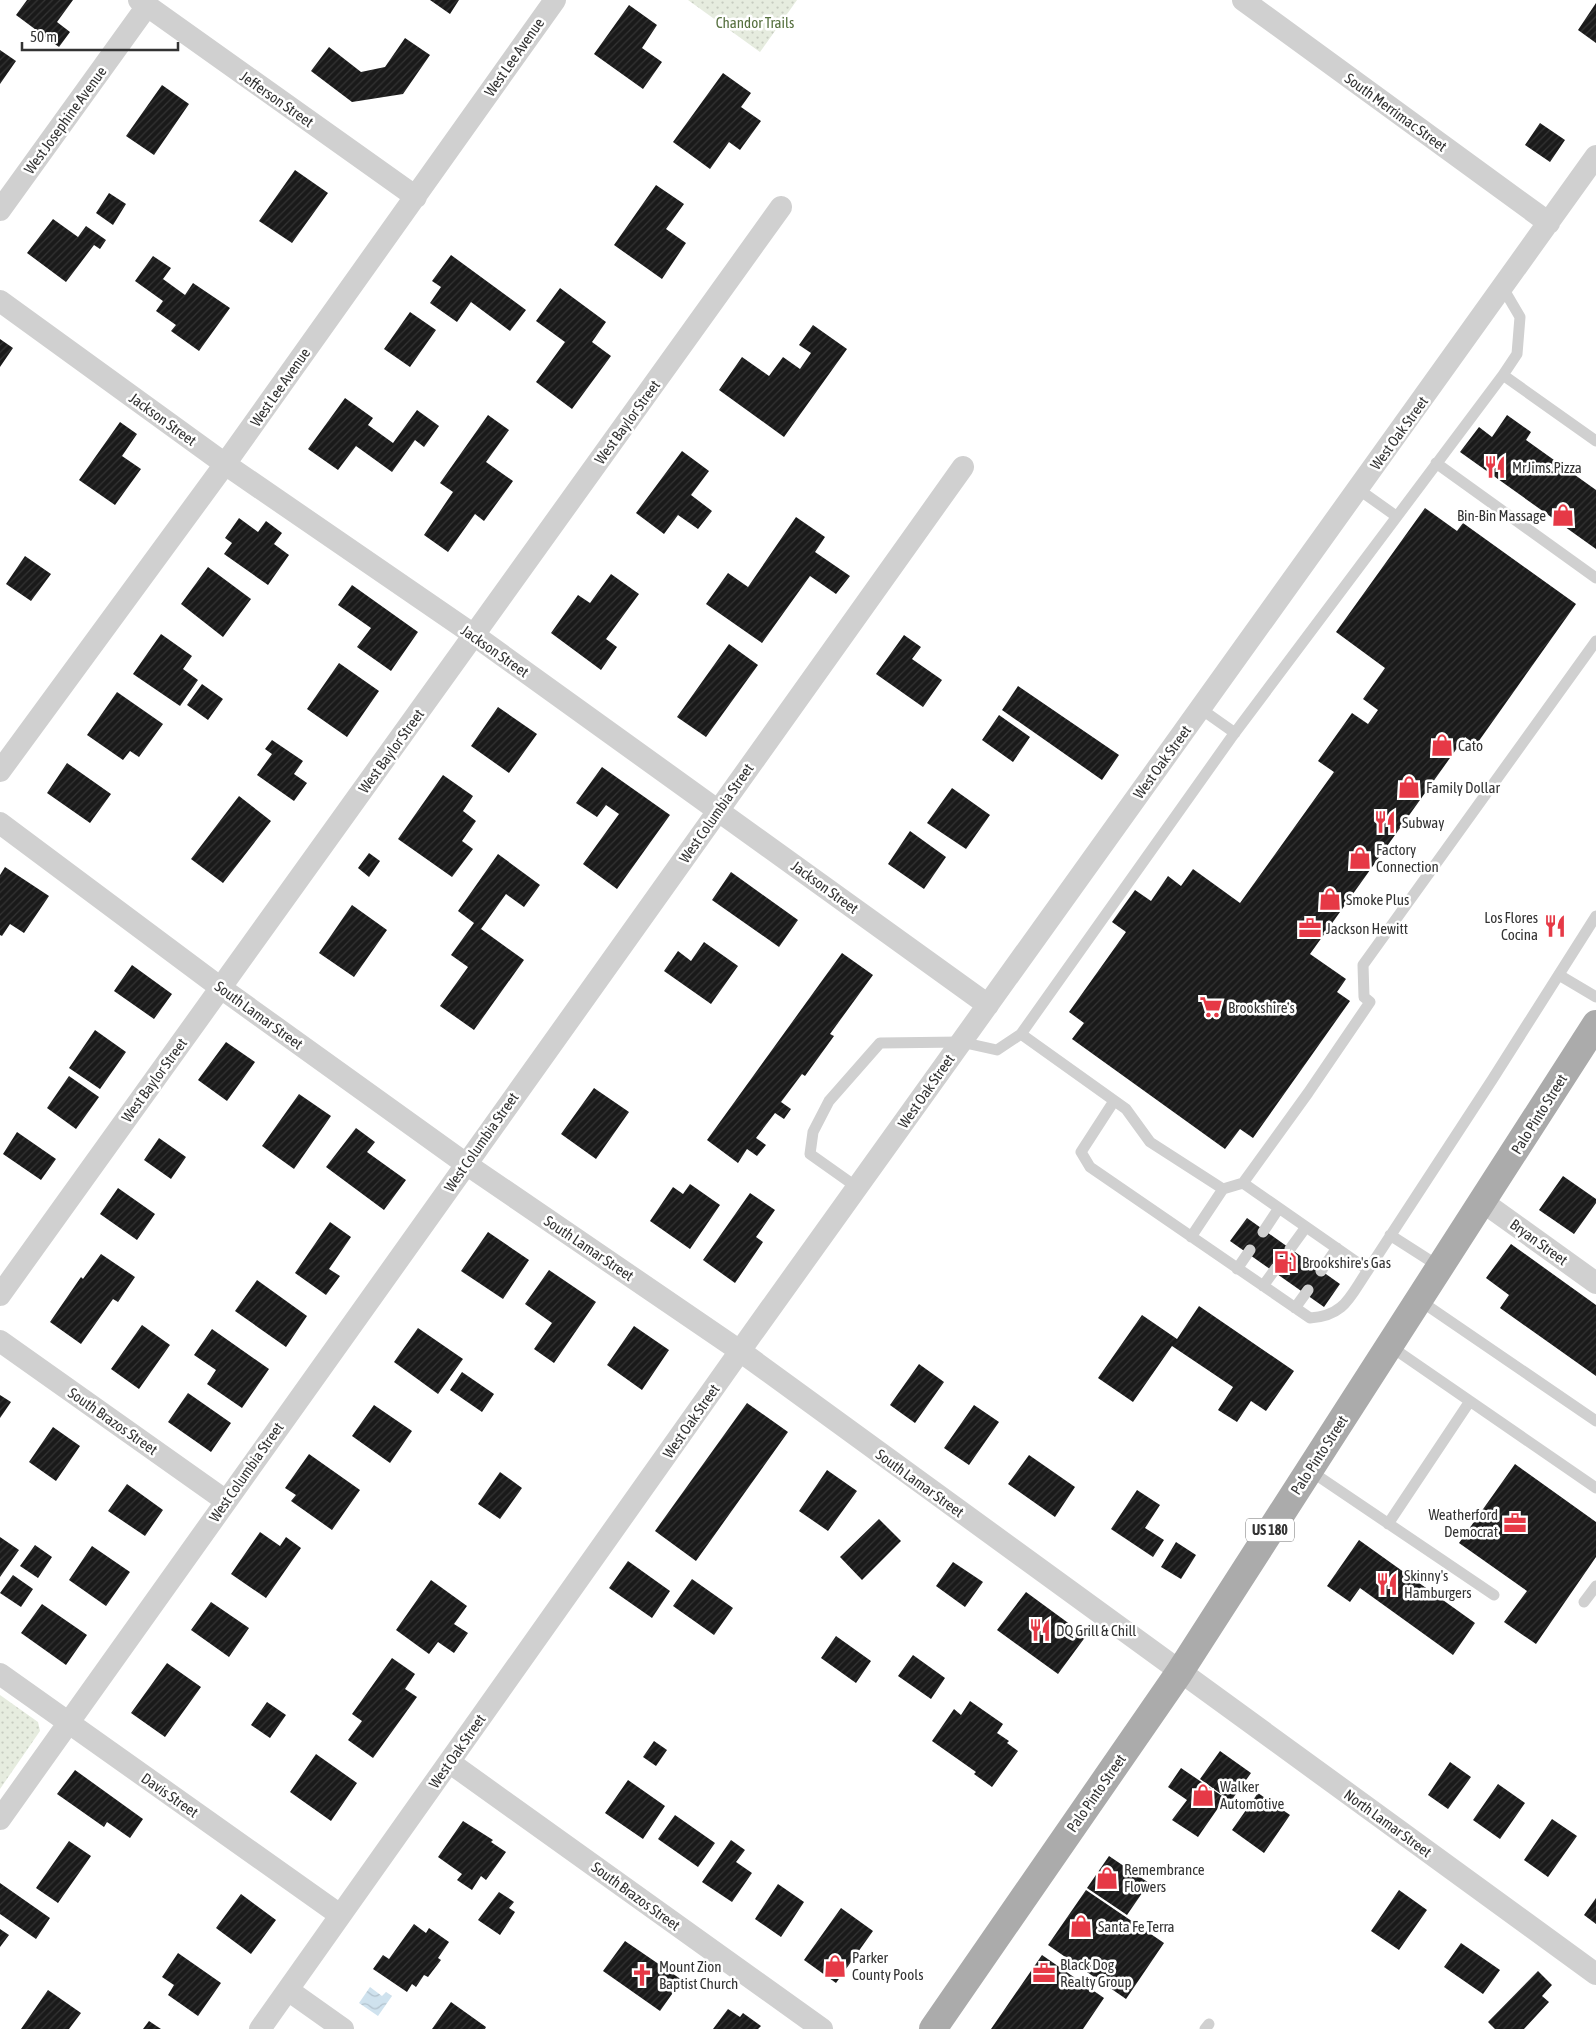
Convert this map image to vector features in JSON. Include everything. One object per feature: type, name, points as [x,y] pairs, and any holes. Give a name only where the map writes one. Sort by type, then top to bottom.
[{"type":"main road","name":"Palo Pinto Street","points":[[933,2029],[1180,1672],[1596,1024]]},
{"type":"street","name":"West Lee Avenue","points":[[0,771],[225,464],[555,0]]},
{"type":"street","name":"South Merrimac Street","points":[[1243,0],[1549,223]]},
{"type":"street","name":"Jefferson Street","points":[[143,3],[416,197]]},
{"type":"street","name":"West Josephine Avenue","points":[[0,210],[143,3]]},
{"type":"street","name":"West Oak Street","points":[[260,2029],[740,1351],[1596,156]]},
{"type":"street","name":"West Baylor Street","points":[[0,1295],[782,208]]},
{"type":"street","name":"Jackson Street","points":[[0,302],[225,464],[474,636],[988,1005]]},
{"type":"street","name":"West Columbia Street","points":[[0,1819],[962,467]]},
{"type":"street","name":"South Lamar Street","points":[[0,823],[221,988],[466,1164],[740,1351],[1180,1672]]},
{"type":"street","name":"Bryan Street","points":[[1483,1202],[1596,1283]]},
{"type":"street","name":"South Brazos Street","points":[[0,1341],[226,1501]]},
{"type":"street","name":"North Lamar Street","points":[[1180,1672],[1596,1974]]},
{"type":"street","name":"Davis Street","points":[[0,1674],[340,1916]]},
{"type":"street","name":"South Brazos Street","points":[[449,1762],[822,2029]]},
{"type":"street","points":[[288,1990],[343,2029]]},
{"type":"lane","points":[[858,1188],[810,1154],[813,1132],[829,1101],[880,1043],[961,1042],[997,1050],[1020,1034],[1235,733],[1517,354],[1520,317],[1503,288]]},
{"type":"lane","points":[[1503,375],[1596,441]]},
{"type":"lane","points":[[1436,463],[1596,578]]},
{"type":"lane","points":[[1358,489],[1396,516]]},
{"type":"lane","points":[[1191,1237],[1224,1189],[1243,1183],[1308,1094],[1370,1002],[1364,997],[1363,965],[1596,641]]},
{"type":"lane","points":[[1200,709],[1235,733]]},
{"type":"lane","points":[[1114,1102],[1081,1152],[1090,1168],[1310,1318],[1325,1317],[1341,1309],[1368,1270],[1596,916]]},
{"type":"lane","points":[[1559,975],[1596,997]]},
{"type":"lane","points":[[1020,1034],[1126,1109],[1150,1142],[1224,1189]]},
{"type":"lane","points":[[1243,1183],[1368,1270]]},
{"type":"lane","points":[[1263,1232],[1279,1208]]},
{"type":"lane","points":[[1290,1249],[1306,1227]]},
{"type":"lane","points":[[1390,1235],[1440,1267]]},
{"type":"lane","points":[[1321,1271],[1337,1248]]},
{"type":"lane","points":[[1238,1269],[1250,1250]]},
{"type":"lane","points":[[1263,1286],[1276,1268]]},
{"type":"lane","points":[[1295,1308],[1308,1290]]},
{"type":"lane","points":[[1419,1300],[1596,1421]]},
{"type":"lane","points":[[1390,1346],[1596,1488]]},
{"type":"lane","points":[[1388,1524],[1470,1402]]},
{"type":"lane","points":[[1309,1470],[1494,1595]]},
{"type":"lane","points":[[1584,1602],[1596,1586]]},
{"type":"green space","name":"Chandor Trails","points":[[688,0],[797,0],[760,52]]},
{"type":"green space","points":[[0,1695],[38,1722],[40,1731],[0,1789]]},
{"type":"water","points":[[370,1987],[382,1996],[386,1992],[392,1996],[378,2016],[359,2003]]},
{"type":"building","points":[[27,0],[73,0],[57,22],[70,32],[59,47],[16,15]]},
{"type":"building","points":[[430,0],[459,0],[450,14]]},
{"type":"building","points":[[1596,3],[1596,43],[1578,30]]},
{"type":"building","points":[[629,5],[657,25],[642,48],[662,62],[643,89],[594,54]]},
{"type":"building","points":[[405,38],[430,55],[403,94],[352,102],[311,71],[329,47],[361,72],[385,67]]},
{"type":"building","points":[[0,50],[16,61],[0,84]]},
{"type":"building","points":[[723,73],[751,93],[741,107],[761,121],[740,150],[729,142],[710,169],[673,142]]},
{"type":"building","points":[[162,85],[189,104],[154,155],[126,136]]},
{"type":"building","points":[[1540,123],[1565,140],[1550,162],[1525,145]]},
{"type":"building","points":[[295,170],[328,193],[292,243],[259,221]]},
{"type":"building","points":[[656,185],[684,204],[666,229],[686,243],[662,279],[614,245]]},
{"type":"building","points":[[109,193],[126,204],[113,225],[96,213]]},
{"type":"building","points":[[53,219],[78,237],[86,226],[106,240],[100,249],[94,245],[66,282],[27,253]]},
{"type":"building","points":[[451,255],[526,310],[510,331],[471,302],[457,322],[430,303],[441,287],[432,281]]},
{"type":"building","points":[[153,256],[171,268],[163,279],[185,295],[193,283],[230,308],[199,351],[171,331],[176,325],[156,311],[163,301],[135,281]]},
{"type":"building","points":[[560,288],[606,322],[592,342],[611,356],[572,409],[536,382],[565,342],[536,321]]},
{"type":"building","points":[[410,312],[436,330],[410,367],[384,349]]},
{"type":"building","points":[[813,325],[847,349],[784,437],[719,390],[742,357],[769,376],[783,357],[800,369],[811,353],[799,345]]},
{"type":"building","points":[[0,339],[13,348],[0,367]]},
{"type":"building","points":[[345,398],[373,418],[368,425],[393,443],[417,410],[439,426],[424,447],[415,440],[392,472],[356,446],[338,470],[308,449]]},
{"type":"building","points":[[488,415],[509,430],[486,462],[513,481],[484,521],[475,514],[448,552],[424,535],[453,492],[440,483]]},
{"type":"building","points":[[1507,415],[1531,432],[1526,440],[1596,490],[1596,549],[1460,452],[1479,427],[1492,437]]},
{"type":"building","points":[[120,422],[137,434],[122,456],[141,469],[115,505],[79,480]]},
{"type":"building","points":[[682,451],[709,471],[691,495],[712,511],[698,529],[678,515],[664,534],[636,513]]},
{"type":"building","points":[[1425,508],[1457,531],[1463,523],[1576,604],[1476,745],[1465,737],[1310,954],[1346,979],[1337,992],[1350,1001],[1253,1138],[1240,1129],[1225,1149],[1072,1039],[1084,1023],[1069,1012],[1126,932],[1112,922],[1135,890],[1151,901],[1168,876],[1181,886],[1193,869],[1240,903],[1334,772],[1318,761],[1352,713],[1368,724],[1378,710],[1363,699],[1385,668],[1336,632]]},
{"type":"building","points":[[796,517],[825,537],[815,552],[850,576],[836,594],[810,576],[762,643],[706,604],[728,573],[748,587]]},
{"type":"building","points":[[239,518],[258,532],[266,521],[282,533],[274,544],[289,555],[268,585],[224,554],[232,543],[225,538]]},
{"type":"building","points":[[25,556],[51,574],[31,601],[6,584]]},
{"type":"building","points":[[208,567],[251,599],[223,637],[181,604]]},
{"type":"building","points":[[611,574],[639,594],[606,639],[617,647],[601,670],[551,633],[578,595],[590,603]]},
{"type":"building","points":[[352,585],[418,632],[391,671],[357,647],[371,628],[338,605]]},
{"type":"building","points":[[161,634],[192,656],[183,669],[198,680],[180,706],[133,674]]},
{"type":"building","points":[[904,635],[921,647],[912,659],[942,680],[923,707],[876,674]]},
{"type":"building","points":[[729,644],[758,665],[706,737],[677,717]]},
{"type":"building","points":[[339,663],[379,691],[347,737],[307,709]]},
{"type":"building","points":[[202,684],[223,699],[208,720],[187,705]]},
{"type":"building","points":[[1018,686],[1119,755],[1102,780],[1002,710]]},
{"type":"building","points":[[117,692],[163,724],[139,757],[130,751],[123,760],[87,735]]},
{"type":"building","points":[[498,707],[537,734],[509,773],[471,746]]},
{"type":"building","points":[[999,715],[1030,737],[1013,762],[982,740]]},
{"type":"building","points":[[272,740],[303,761],[294,774],[307,783],[294,801],[257,775],[272,754],[265,749]]},
{"type":"building","points":[[67,763],[111,794],[90,823],[47,793]]},
{"type":"building","points":[[602,767],[670,815],[617,889],[583,864],[619,814],[606,805],[597,817],[576,803]]},
{"type":"building","points":[[443,775],[473,796],[463,811],[476,821],[462,841],[473,849],[452,877],[398,839]]},
{"type":"building","points":[[952,788],[990,815],[966,849],[927,823]]},
{"type":"building","points":[[239,796],[271,821],[223,883],[191,859]]},
{"type":"building","points":[[910,831],[946,857],[924,889],[888,864]]},
{"type":"building","points":[[369,853],[380,861],[369,877],[358,868]]},
{"type":"building","points":[[498,854],[540,885],[524,907],[506,894],[481,929],[524,960],[474,1030],[440,1006],[468,967],[451,955],[474,923],[458,911]]},
{"type":"building","points":[[5,867],[49,896],[24,933],[10,924],[2,936],[0,935],[0,875]]},
{"type":"building","points":[[731,872],[798,920],[779,947],[712,900]]},
{"type":"building","points":[[352,905],[387,930],[354,977],[319,953]]},
{"type":"building","points":[[704,942],[738,966],[711,1004],[664,971],[678,951],[691,961]]},
{"type":"building","points":[[842,953],[873,975],[830,1034],[834,1036],[805,1076],[802,1074],[781,1102],[791,1109],[784,1119],[775,1113],[756,1138],[766,1145],[757,1156],[747,1149],[738,1163],[707,1140]]},
{"type":"building","points":[[132,965],[172,994],[154,1019],[114,991]]},
{"type":"building","points":[[95,1030],[126,1052],[100,1089],[69,1068]]},
{"type":"building","points":[[226,1042],[255,1062],[227,1101],[198,1080]]},
{"type":"building","points":[[69,1076],[99,1097],[76,1129],[47,1108]]},
{"type":"building","points":[[594,1088],[629,1112],[596,1159],[561,1134]]},
{"type":"building","points":[[299,1094],[331,1116],[294,1169],[262,1146]]},
{"type":"building","points":[[356,1128],[375,1142],[367,1152],[406,1180],[384,1210],[326,1167]]},
{"type":"building","points":[[17,1132],[56,1159],[41,1180],[3,1154]]},
{"type":"building","points":[[159,1138],[186,1157],[171,1179],[144,1160]]},
{"type":"building","points":[[1563,1176],[1596,1199],[1596,1203],[1574,1234],[1539,1210]]},
{"type":"building","points":[[690,1184],[720,1205],[690,1249],[650,1221],[673,1187],[683,1194]]},
{"type":"building","points":[[118,1188],[155,1214],[137,1240],[100,1214]]},
{"type":"building","points":[[750,1193],[775,1210],[756,1237],[763,1242],[735,1283],[703,1260]]},
{"type":"building","points":[[1247,1218],[1340,1284],[1324,1307],[1230,1241]]},
{"type":"building","points":[[330,1222],[351,1237],[329,1269],[340,1276],[326,1295],[295,1273]]},
{"type":"building","points":[[488,1232],[529,1260],[503,1299],[461,1271]]},
{"type":"building","points":[[1511,1244],[1596,1305],[1596,1376],[1500,1308],[1509,1295],[1486,1278]]},
{"type":"building","points":[[101,1254],[135,1277],[118,1302],[113,1299],[81,1344],[50,1322],[81,1277],[83,1279]]},
{"type":"building","points":[[549,1270],[596,1302],[554,1363],[534,1349],[552,1323],[525,1304]]},
{"type":"building","points":[[257,1280],[307,1316],[286,1347],[235,1311]]},
{"type":"building","points":[[1199,1306],[1294,1371],[1266,1411],[1251,1401],[1237,1422],[1218,1410],[1233,1387],[1172,1346],[1133,1402],[1098,1378],[1142,1315],[1177,1339]]},
{"type":"building","points":[[142,1325],[170,1345],[139,1389],[111,1369]]},
{"type":"building","points":[[634,1326],[669,1350],[642,1390],[607,1365]]},
{"type":"building","points":[[418,1328],[463,1359],[438,1394],[394,1362]]},
{"type":"building","points":[[212,1329],[269,1369],[242,1408],[207,1384],[216,1370],[194,1355]]},
{"type":"building","points":[[919,1364],[944,1382],[915,1423],[890,1405]]},
{"type":"building","points":[[462,1372],[494,1394],[482,1412],[450,1390]]},
{"type":"building","points":[[188,1393],[231,1423],[211,1452],[168,1422]]},
{"type":"building","points":[[0,1395],[11,1402],[0,1418]]},
{"type":"building","points":[[747,1403],[788,1432],[696,1561],[655,1531]]},
{"type":"building","points":[[374,1405],[412,1431],[390,1463],[352,1436]]},
{"type":"building","points":[[974,1405],[999,1422],[969,1465],[944,1448]]},
{"type":"building","points":[[53,1427],[80,1446],[56,1481],[29,1462]]},
{"type":"building","points":[[309,1454],[360,1490],[332,1530],[291,1501],[296,1495],[285,1488]]},
{"type":"building","points":[[1029,1455],[1075,1487],[1055,1517],[1008,1484]]},
{"type":"building","points":[[1515,1464],[1596,1522],[1596,1557],[1536,1644],[1504,1622],[1527,1591],[1459,1543]]},
{"type":"building","points":[[827,1470],[857,1491],[828,1531],[799,1511]]},
{"type":"building","points":[[500,1472],[522,1488],[500,1519],[478,1504]]},
{"type":"building","points":[[127,1484],[163,1510],[145,1536],[108,1511]]},
{"type":"building","points":[[1137,1490],[1160,1505],[1145,1528],[1164,1540],[1153,1557],[1111,1529]]},
{"type":"building","points":[[879,1519],[901,1541],[862,1580],[840,1557]]},
{"type":"building","points":[[260,1532],[280,1546],[286,1537],[301,1548],[266,1598],[231,1574]]},
{"type":"building","points":[[0,1537],[19,1550],[0,1577]]},
{"type":"building","points":[[1359,1540],[1475,1623],[1453,1655],[1360,1588],[1350,1602],[1327,1586]]},
{"type":"building","points":[[1176,1542],[1196,1555],[1181,1579],[1161,1567]]},
{"type":"building","points":[[35,1545],[52,1557],[38,1578],[20,1566]]},
{"type":"building","points":[[92,1546],[130,1572],[106,1606],[69,1580]]},
{"type":"building","points":[[628,1561],[670,1591],[652,1618],[609,1588]]},
{"type":"building","points":[[953,1562],[983,1582],[965,1607],[936,1586]]},
{"type":"building","points":[[13,1575],[33,1589],[21,1607],[0,1593]]},
{"type":"building","points":[[692,1579],[733,1608],[714,1635],[673,1606]]},
{"type":"building","points":[[431,1580],[467,1606],[454,1624],[468,1633],[454,1653],[438,1642],[429,1654],[396,1630]]},
{"type":"building","points":[[1026,1592],[1086,1636],[1058,1674],[997,1630]]},
{"type":"building","points":[[211,1602],[249,1628],[229,1657],[191,1630]]},
{"type":"building","points":[[42,1604],[87,1635],[66,1665],[21,1633]]},
{"type":"building","points":[[836,1636],[871,1661],[856,1683],[821,1658]]},
{"type":"building","points":[[913,1655],[945,1678],[931,1699],[898,1676]]},
{"type":"building","points":[[392,1658],[415,1674],[405,1689],[417,1697],[373,1758],[348,1740],[362,1721],[352,1714]]},
{"type":"building","points":[[167,1663],[201,1687],[165,1737],[131,1713]]},
{"type":"building","points":[[970,1701],[1003,1724],[997,1733],[1009,1741],[1007,1743],[1018,1751],[992,1787],[974,1774],[976,1772],[932,1741],[954,1709],[961,1715]]},
{"type":"building","points":[[267,1702],[286,1715],[270,1738],[251,1725]]},
{"type":"building","points":[[654,1741],[667,1750],[656,1766],[643,1757]]},
{"type":"building","points":[[1220,1751],[1251,1773],[1231,1801],[1200,1779]]},
{"type":"building","points":[[316,1754],[357,1783],[331,1821],[290,1792]]},
{"type":"building","points":[[1450,1762],[1471,1777],[1448,1809],[1428,1795]]},
{"type":"building","points":[[1181,1768],[1225,1798],[1198,1837],[1172,1820],[1187,1800],[1168,1787]]},
{"type":"building","points":[[75,1770],[143,1819],[130,1838],[107,1822],[104,1827],[57,1794]]},
{"type":"building","points":[[628,1780],[665,1806],[643,1839],[605,1813]]},
{"type":"building","points":[[1498,1784],[1525,1803],[1500,1839],[1473,1820]]},
{"type":"building","points":[[1258,1793],[1290,1815],[1264,1853],[1232,1830]]},
{"type":"building","points":[[675,1815],[715,1843],[698,1867],[658,1839]]},
{"type":"building","points":[[1552,1819],[1577,1836],[1548,1877],[1524,1860]]},
{"type":"building","points":[[463,1821],[493,1840],[491,1842],[506,1852],[486,1880],[481,1876],[472,1890],[457,1880],[462,1874],[438,1857]]},
{"type":"building","points":[[731,1840],[745,1850],[736,1862],[752,1873],[732,1902],[702,1882]]},
{"type":"building","points":[[69,1841],[91,1856],[58,1903],[36,1888]]},
{"type":"building","points":[[1109,1856],[1149,1883],[1127,1915],[1087,1888]]},
{"type":"building","points":[[0,1883],[50,1918],[36,1939],[0,1914]]},
{"type":"building","points":[[778,1884],[804,1902],[781,1937],[755,1919]]},
{"type":"building","points":[[1086,1890],[1164,1943],[1126,1999],[1048,1945]]},
{"type":"building","points":[[1399,1890],[1427,1910],[1399,1950],[1371,1931]]},
{"type":"building","points":[[499,1892],[514,1902],[509,1908],[515,1912],[500,1935],[478,1920]]},
{"type":"building","points":[[241,1894],[276,1920],[251,1954],[216,1928]]},
{"type":"building","points":[[1596,1898],[1596,1924],[1584,1915]]},
{"type":"building","points":[[841,1908],[873,1931],[836,1983],[804,1960]]},
{"type":"building","points":[[414,1924],[426,1933],[429,1928],[449,1942],[438,1958],[441,1960],[428,1977],[424,1975],[416,1987],[412,1984],[407,1992],[373,1969],[383,1955],[389,1959]]},
{"type":"building","points":[[0,1929],[9,1935],[0,1947]]},
{"type":"building","points":[[625,1941],[682,1980],[660,2011],[603,1971]]},
{"type":"building","points":[[1461,1943],[1500,1970],[1483,1994],[1444,1967]]},
{"type":"building","points":[[178,1953],[221,1983],[198,2016],[168,1995],[174,1985],[162,1977]]},
{"type":"building","points":[[1042,1955],[1104,1998],[1083,2029],[991,2029]]},
{"type":"building","points":[[1538,1971],[1552,1985],[1542,1996],[1549,2002],[1524,2029],[1495,2029],[1488,2022]]},
{"type":"building","points":[[48,1990],[81,2013],[69,2029],[21,2029]]},
{"type":"building","points":[[451,2002],[486,2027],[485,2029],[432,2029]]},
{"type":"building","points":[[728,2009],[740,2017],[743,2013],[761,2026],[758,2029],[713,2029]]},
{"type":"building","points":[[149,2021],[161,2029],[143,2029]]},
{"type":"place","name":"MrJims.Pizza","points":[[1495,467]]},
{"type":"place","name":"Bin-Bin Massage","points":[[1563,515]]},
{"type":"place","name":"Cato","points":[[1442,745]]},
{"type":"place","name":"Family Dollar","points":[[1409,787]]},
{"type":"place","name":"Subway","points":[[1385,822]]},
{"type":"place","name":"Factory Connection","points":[[1360,858]]},
{"type":"place","name":"Smoke Plus","points":[[1330,899]]},
{"type":"place","name":"Los Flores Cocina","points":[[1555,926]]},
{"type":"place","name":"Jackson Hewitt","points":[[1310,928]]},
{"type":"place","name":"Brookshire's","points":[[1211,1007]]},
{"type":"place","name":"Brookshire's Gas","points":[[1285,1262]]},
{"type":"place","name":"Weatherford Democrat","points":[[1515,1523]]},
{"type":"place","name":"Skinny's Hamburgers","points":[[1387,1584]]},
{"type":"place","name":"DQ Grill & Chill","points":[[1040,1630]]},
{"type":"place","name":"Walker Automotive","points":[[1203,1795]]},
{"type":"place","name":"Remembrance Flowers","points":[[1107,1878]]},
{"type":"place","name":"Santa Fe Terra","points":[[1081,1926]]},
{"type":"place","name":"Parker County Pools","points":[[835,1966]]},
{"type":"place","name":"Black Dog Realty Group","points":[[1044,1973]]},
{"type":"place","name":"Mount Zion Baptist Church","points":[[642,1975]]}]
